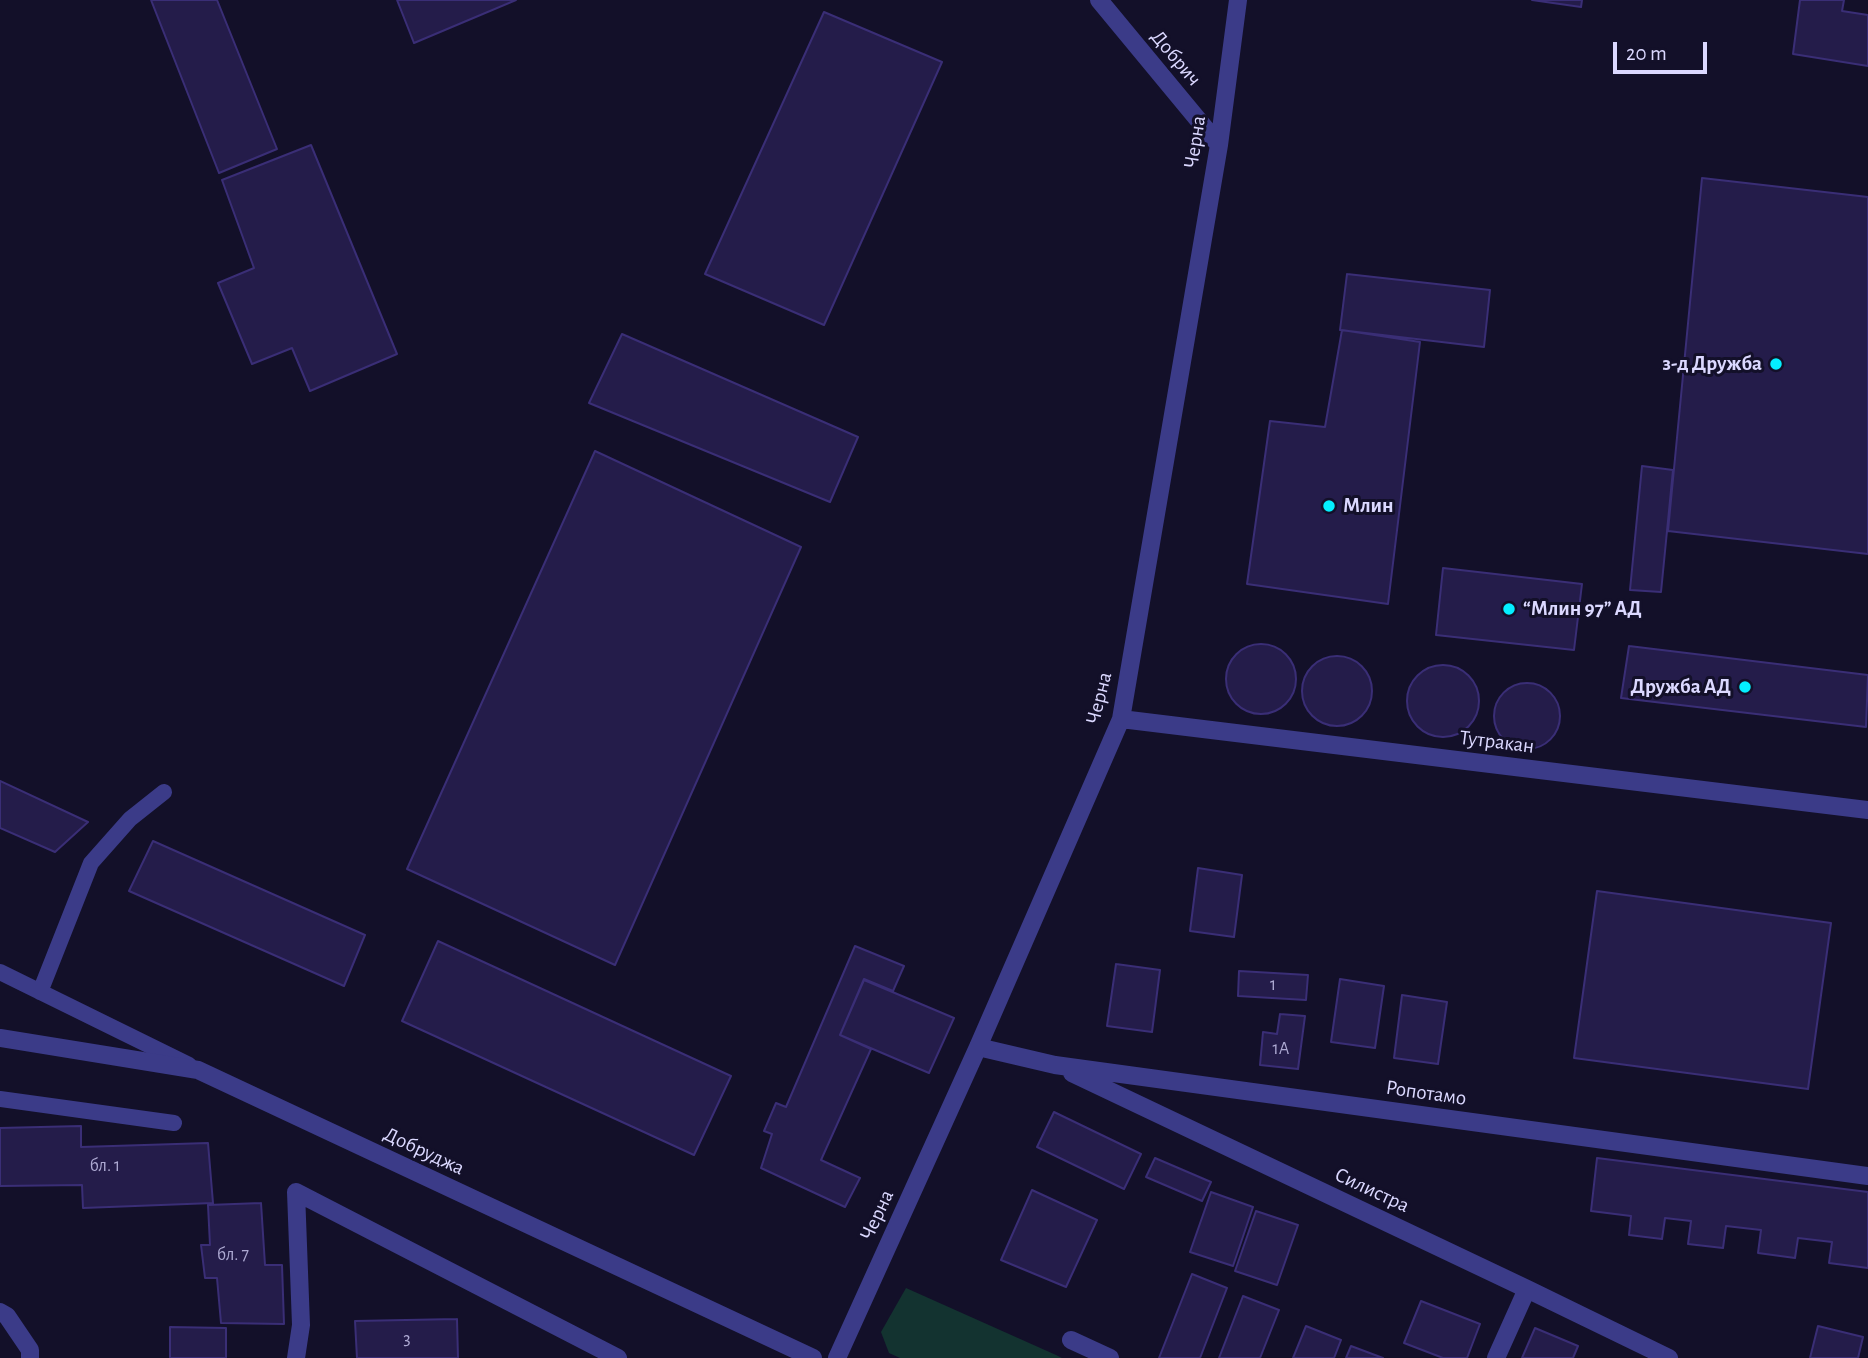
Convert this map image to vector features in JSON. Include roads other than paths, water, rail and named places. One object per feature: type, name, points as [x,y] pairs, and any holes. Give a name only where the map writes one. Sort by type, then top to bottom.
[{"type":"street","name":"Добрич","points":[[1099,0],[1219,145]]},
{"type":"street","name":"Черна","points":[[837,1358],[978,1047],[1121,719],[1219,145],[1238,0]]},
{"type":"street","name":"Тутракан","points":[[1121,719],[1868,810]]},
{"type":"street","name":"Добруджа","points":[[0,1038],[198,1070],[813,1358]]},
{"type":"street","name":"Ропотамо","points":[[978,1047],[1055,1065],[1868,1177]]},
{"type":"street","name":"Силистра","points":[[1055,1065],[1669,1358]]},
{"type":"street","points":[[296,1358],[301,1325],[296,1192],[618,1358]]},
{"type":"street","points":[[1496,1358],[1527,1289]]},
{"type":"street","points":[[0,1312],[7,1317],[30,1350],[30,1358]]},
{"type":"street","points":[[1071,1340],[1110,1358]]},
{"type":"lane","points":[[40,992],[91,863],[130,819],[163,792]]},
{"type":"lane","points":[[5,976],[198,1070]]},
{"type":"lane","points":[[0,1099],[174,1124]]},
{"type":"place","name":"з-д Дружба","points":[[1776,364]]},
{"type":"place","name":"Млин","points":[[1329,506]]},
{"type":"place","name":"“Млин 97” АД","points":[[1509,609]]},
{"type":"place","name":"Дружба АД","points":[[1745,687]]}]
